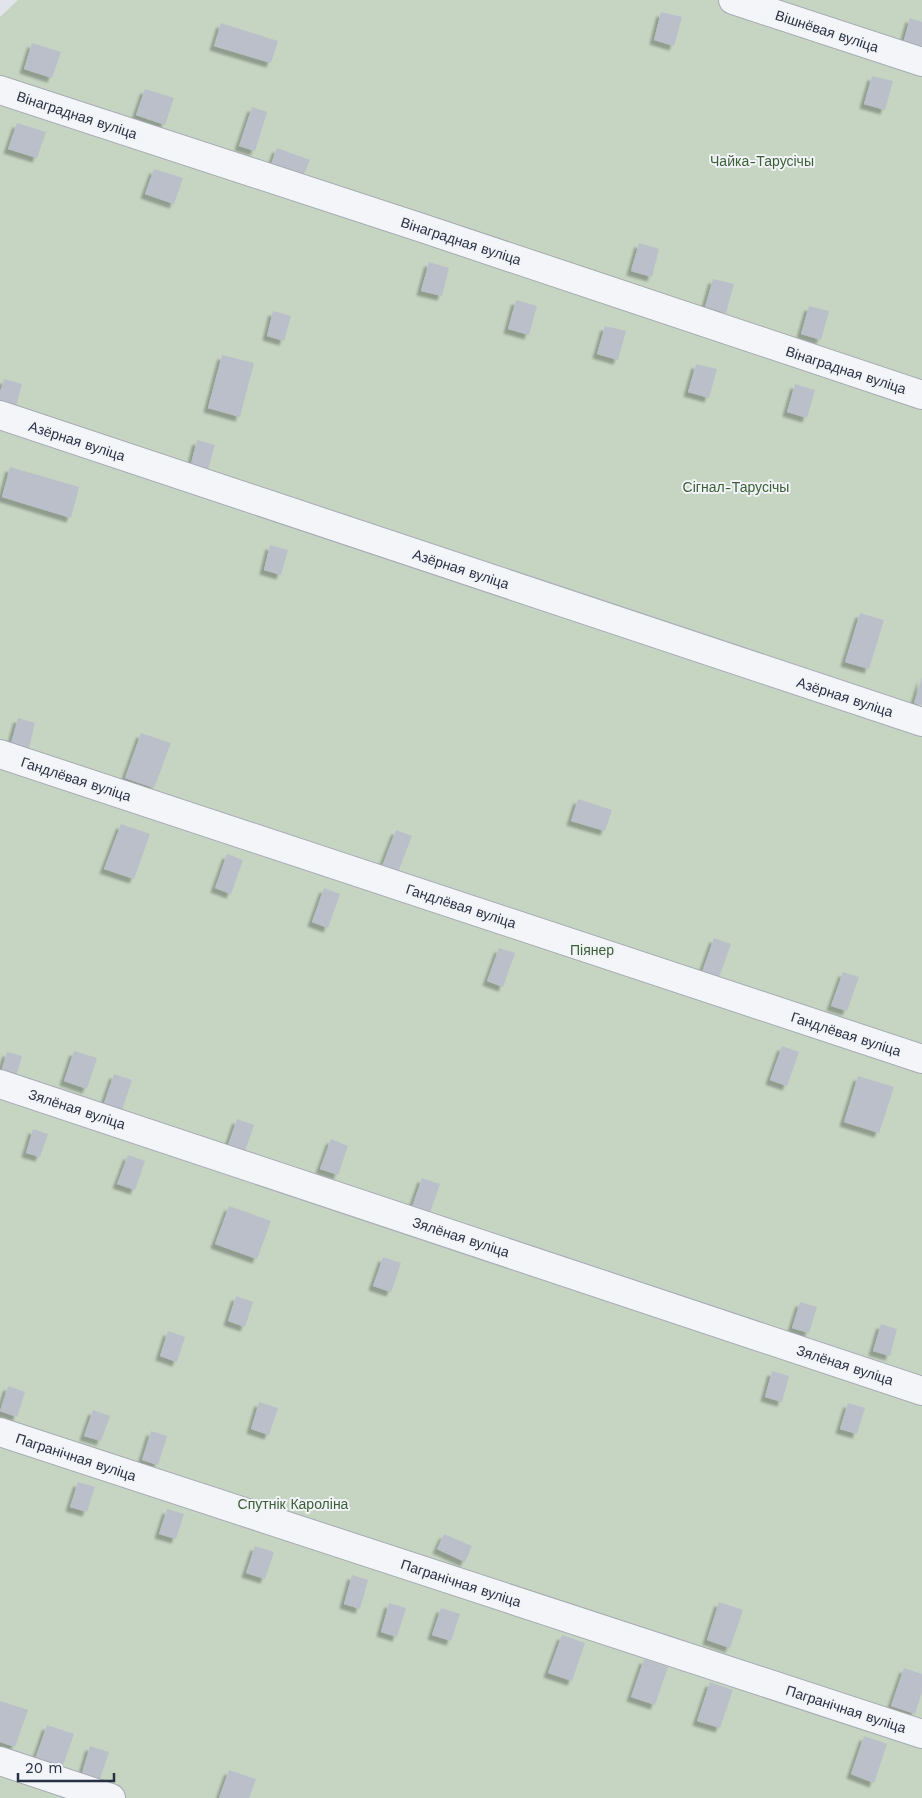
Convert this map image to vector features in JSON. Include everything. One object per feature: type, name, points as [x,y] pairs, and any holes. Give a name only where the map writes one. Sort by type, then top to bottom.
[{"type":"street","name":"Вішнёвая вуліца","points":[[733,0],[922,62]]},
{"type":"street","name":"Вінаградная вуліца","points":[[0,90],[413,225],[922,395]]},
{"type":"street","name":"Азёрная вуліца","points":[[0,416],[922,722]]},
{"type":"street","name":"Гандлёвая вуліца","points":[[0,754],[922,1059]]},
{"type":"street","name":"Зялёная вуліца","points":[[0,1084],[922,1391]]},
{"type":"street","name":"Пагранічная вуліца","points":[[0,1432],[922,1734]]},
{"type":"street","points":[[0,1761],[111,1798]]},
{"type":"green space","points":[[18,0],[922,0],[922,1798],[0,1798],[0,17]]},
{"type":"building","points":[[661,12],[682,17],[674,46],[654,40]]},
{"type":"building","points":[[910,18],[922,22],[922,52],[902,47]]},
{"type":"building","points":[[221,23],[278,41],[271,63],[214,46]]},
{"type":"building","points":[[32,43],[61,52],[52,78],[24,69]]},
{"type":"building","points":[[872,76],[893,81],[885,110],[864,104]]},
{"type":"building","points":[[145,89],[174,98],[165,125],[136,115]]},
{"type":"building","points":[[252,107],[267,112],[255,151],[239,146]]},
{"type":"building","points":[[17,123],[46,132],[37,158],[8,149]]},
{"type":"building","points":[[277,148],[310,160],[302,179],[270,167]]},
{"type":"building","points":[[154,169],[183,178],[174,204],[145,194]]},
{"type":"building","points":[[639,243],[659,249],[652,277],[631,271]]},
{"type":"building","points":[[429,262],[449,268],[442,296],[421,291]]},
{"type":"building","points":[[713,279],[734,284],[726,313],[705,307]]},
{"type":"building","points":[[516,300],[537,306],[529,335],[508,329]]},
{"type":"building","points":[[809,306],[829,311],[821,340],[801,334]]},
{"type":"building","points":[[273,311],[291,316],[284,341],[267,336]]},
{"type":"building","points":[[605,326],[626,331],[618,360],[597,354]]},
{"type":"building","points":[[222,355],[254,363],[240,417],[208,408]]},
{"type":"building","points":[[696,364],[717,369],[709,398],[688,392]]},
{"type":"building","points":[[4,379],[22,384],[16,406],[0,402],[0,392]]},
{"type":"building","points":[[795,384],[815,390],[807,418],[787,412]]},
{"type":"building","points":[[197,440],[215,445],[208,469],[191,464]]},
{"type":"building","points":[[10,467],[79,487],[71,518],[2,497]]},
{"type":"building","points":[[270,545],[288,550],[281,575],[264,570]]},
{"type":"building","points":[[860,613],[884,620],[869,669],[845,662]]},
{"type":"building","points":[[922,677],[922,705],[914,703]]},
{"type":"building","points":[[18,718],[35,723],[29,748],[11,743]]},
{"type":"building","points":[[141,733],[171,743],[154,788],[125,778]]},
{"type":"building","points":[[578,799],[612,810],[605,831],[571,821]]},
{"type":"building","points":[[121,824],[150,834],[134,879],[104,869]]},
{"type":"building","points":[[396,830],[412,836],[398,872],[382,866]]},
{"type":"building","points":[[227,854],[243,860],[231,894],[215,888]]},
{"type":"building","points":[[324,888],[340,894],[328,928],[312,922]]},
{"type":"building","points":[[714,938],[731,944],[719,978],[702,972]]},
{"type":"building","points":[[499,948],[515,953],[503,987],[487,981]]},
{"type":"building","points":[[843,972],[859,977],[847,1011],[831,1006]]},
{"type":"building","points":[[782,1046],[799,1052],[787,1086],[770,1080]]},
{"type":"building","points":[[74,1051],[97,1058],[87,1089],[64,1081]]},
{"type":"building","points":[[7,1052],[22,1056],[15,1080],[0,1075]]},
{"type":"building","points":[[114,1074],[132,1080],[122,1110],[104,1103]]},
{"type":"building","points":[[858,1076],[894,1087],[879,1133],[844,1122]]},
{"type":"building","points":[[237,1119],[254,1125],[244,1154],[227,1148]]},
{"type":"building","points":[[33,1129],[48,1134],[40,1157],[26,1153]]},
{"type":"building","points":[[331,1139],[348,1146],[338,1175],[320,1169]]},
{"type":"building","points":[[128,1155],[145,1161],[135,1190],[117,1184]]},
{"type":"building","points":[[422,1178],[440,1184],[430,1213],[412,1207]]},
{"type":"building","points":[[229,1206],[271,1221],[257,1259],[215,1244]]},
{"type":"building","points":[[383,1257],[401,1263],[391,1292],[373,1286]]},
{"type":"building","points":[[236,1296],[253,1302],[245,1327],[228,1321]]},
{"type":"building","points":[[800,1302],[817,1307],[809,1333],[792,1328]]},
{"type":"building","points":[[881,1324],[897,1329],[890,1356],[873,1351]]},
{"type":"building","points":[[168,1331],[185,1337],[177,1362],[160,1356]]},
{"type":"building","points":[[772,1371],[789,1376],[782,1402],[765,1397]]},
{"type":"building","points":[[8,1386],[25,1392],[17,1417],[0,1411]]},
{"type":"building","points":[[259,1402],[278,1408],[269,1435],[251,1429]]},
{"type":"building","points":[[848,1403],[865,1408],[857,1434],[840,1429]]},
{"type":"building","points":[[93,1410],[110,1416],[101,1441],[84,1436]]},
{"type":"building","points":[[151,1431],[167,1436],[158,1465],[142,1460]]},
{"type":"building","points":[[78,1482],[95,1487],[87,1512],[70,1507]]},
{"type":"building","points":[[167,1509],[184,1514],[176,1539],[159,1534]]},
{"type":"building","points":[[444,1534],[472,1546],[465,1562],[437,1549]]},
{"type":"building","points":[[255,1546],[274,1552],[265,1579],[246,1573]]},
{"type":"building","points":[[352,1575],[368,1580],[360,1609],[344,1604]]},
{"type":"building","points":[[719,1602],[743,1610],[730,1648],[707,1640]]},
{"type":"building","points":[[389,1603],[406,1608],[397,1637],[381,1632]]},
{"type":"building","points":[[441,1608],[460,1614],[451,1641],[432,1635]]},
{"type":"building","points":[[562,1635],[585,1643],[572,1681],[548,1673]]},
{"type":"building","points":[[644,1659],[668,1667],[655,1705],[631,1697]]},
{"type":"building","points":[[904,1668],[922,1674],[922,1692],[915,1714],[891,1706]]},
{"type":"building","points":[[710,1682],[733,1690],[720,1728],[697,1721]]},
{"type":"building","points":[[0,1701],[28,1710],[15,1747],[0,1742]]},
{"type":"building","points":[[47,1725],[74,1734],[61,1771],[34,1762]]},
{"type":"building","points":[[864,1736],[887,1744],[874,1783],[851,1774]]},
{"type":"building","points":[[90,1746],[109,1752],[100,1779],[82,1773]]},
{"type":"building","points":[[229,1770],[256,1779],[249,1798],[219,1798]]},
{"type":"park label","name":"Чайка-Тарусічы","points":[[762,161]]},
{"type":"park label","name":"Сігнал-Тарусічы","points":[[736,487]]},
{"type":"park label","name":"Піянер","points":[[592,950]]},
{"type":"park label","name":"Спутнік Кароліна","points":[[293,1504]]}]
